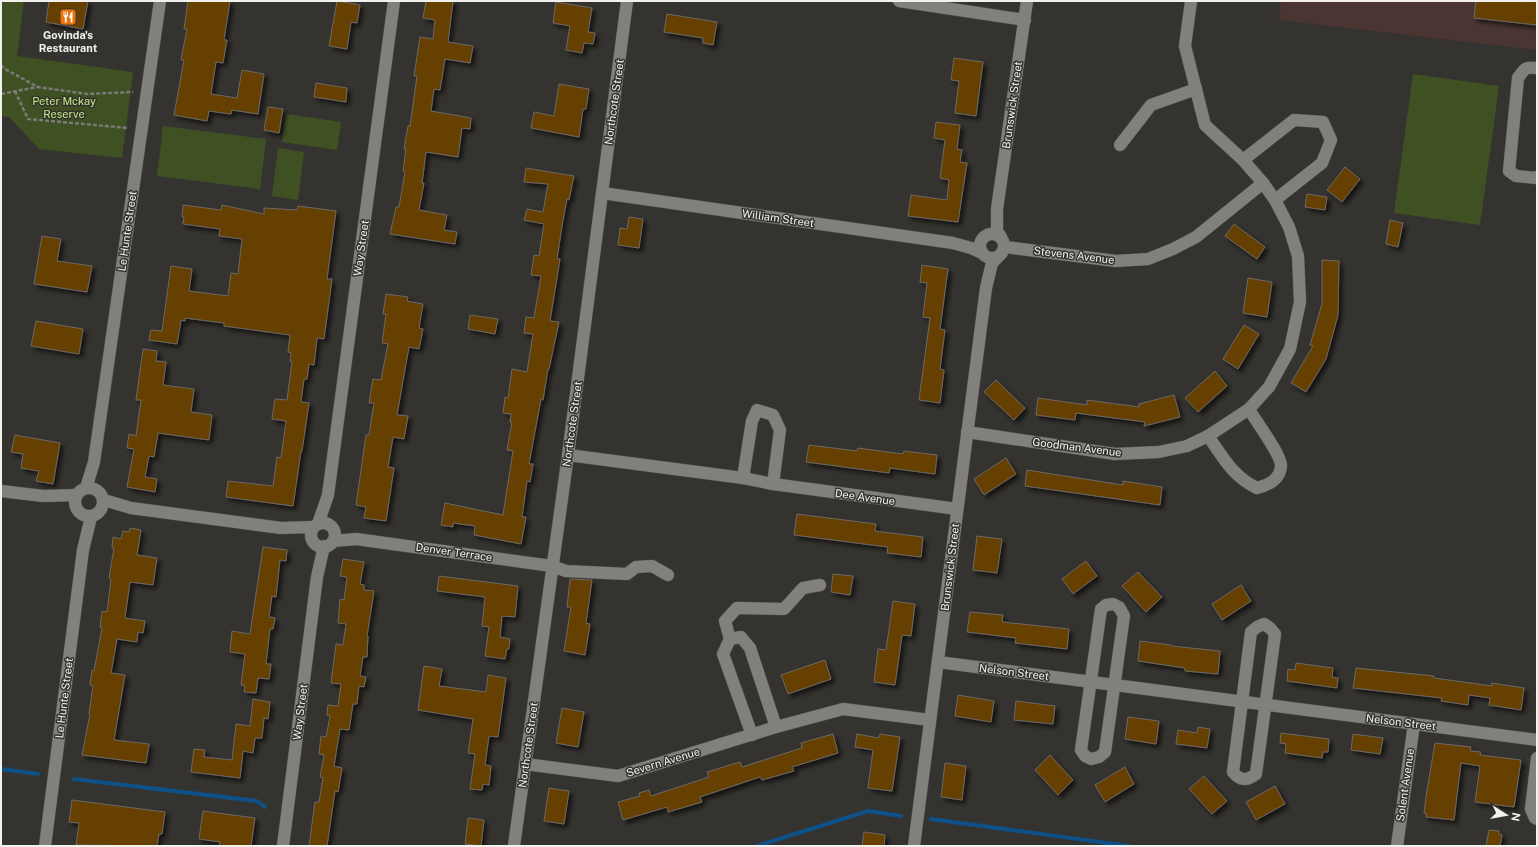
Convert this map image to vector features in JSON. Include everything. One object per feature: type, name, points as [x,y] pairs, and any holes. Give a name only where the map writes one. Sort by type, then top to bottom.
[{"type":"street","name":"Le Hunte Street","points":[[45,846],[83,550],[84,502],[94,462],[160,1]]},
{"type":"street","name":"Way Street","points":[[283,846],[322,535],[394,1]]},
{"type":"street","name":"Northcote Street","points":[[514,846],[568,456],[628,1]]},
{"type":"street","points":[[899,1],[1025,20]]},
{"type":"street","name":"Brunswick Street","points":[[914,846],[986,288],[992,263],[1002,247],[997,231],[997,209],[1027,1]]},
{"type":"street","name":"Goodman Avenue","points":[[967,432],[1115,454],[1166,450],[1187,446],[1208,436],[1249,409],[1269,387],[1290,349],[1300,302],[1298,256],[1289,227],[1275,200],[1263,183],[1243,160],[1205,125],[1185,46],[1191,1]]},
{"type":"street","points":[[1537,68],[1528,67],[1524,69],[1518,78],[1509,171],[1516,176],[1537,177]]},
{"type":"street","points":[[1120,145],[1151,105],[1196,89]]},
{"type":"street","points":[[1243,160],[1294,120],[1323,122],[1331,140],[1322,163],[1275,200]]},
{"type":"street","name":"Stevens Avenue","points":[[1002,247],[1116,261],[1148,259],[1173,249],[1196,237],[1263,183]]},
{"type":"street","name":"William Street","points":[[602,194],[953,243],[971,248],[983,255]]},
{"type":"street","name":"Brunswick Street","points":[[987,235],[997,209]]},
{"type":"street","points":[[995,234],[1002,247],[991,259],[983,255],[980,244],[987,235],[995,234]]},
{"type":"street","name":"William Street","points":[[953,243],[987,235]]},
{"type":"street","name":"Brunswick Street","points":[[983,255],[986,288]]},
{"type":"street","points":[[1208,436],[1232,471],[1240,478],[1257,488],[1268,485],[1277,478],[1282,466],[1277,453],[1249,409]]},
{"type":"street","points":[[743,478],[752,421],[757,410],[773,415],[780,430],[773,484]]},
{"type":"street","name":"Dee Avenue","points":[[568,456],[743,478],[773,484],[957,509]]},
{"type":"street","points":[[1,491],[84,502],[102,495],[103,504],[98,514],[84,502]]},
{"type":"street","name":"Denver Terrace","points":[[103,504],[552,566],[566,571],[627,574],[636,567],[652,566],[668,575]]},
{"type":"street","points":[[752,735],[723,654],[730,639],[725,621],[737,608],[784,609],[803,588],[820,585]]},
{"type":"street","points":[[1113,604],[1119,607],[1124,616],[1114,685],[1105,752],[1099,757],[1091,759],[1085,756],[1081,750],[1090,682],[1101,609],[1106,605],[1113,604]]},
{"type":"street","points":[[1264,624],[1275,634],[1265,705],[1256,774],[1250,779],[1243,780],[1236,776],[1233,772],[1251,632],[1264,624]]},
{"type":"street","points":[[730,639],[741,637],[750,648],[776,727]]},
{"type":"street","name":"Nelson Street","points":[[938,662],[1537,740]]},
{"type":"street","name":"Severn Avenue","points":[[525,764],[618,776],[776,727],[843,709],[930,720]]},
{"type":"street","name":"Solent Avenue","points":[[1397,846],[1414,724]]},
{"type":"street","points":[[1537,758],[1531,809],[1535,818],[1537,819]]},
{"type":"path","points":[[1,65],[5,69],[38,87]]},
{"type":"path","points":[[1,94],[38,87],[87,94],[133,92]]},
{"type":"path","points":[[15,91],[28,119],[128,128]]},
{"type":"shaded area","points":[[1281,1],[1537,1],[1537,50],[1279,20]]},
{"type":"green space","name":"Peter Mckay Reserve","points":[[1,1],[24,1],[17,56],[133,72],[122,158],[39,149],[9,117],[1,116]]},
{"type":"green space","points":[[1413,74],[1499,86],[1480,225],[1394,213]]},
{"type":"green space","points":[[286,114],[341,122],[337,150],[282,142]]},
{"type":"green space","points":[[163,126],[266,139],[260,189],[157,176]]},
{"type":"green space","points":[[278,148],[304,152],[298,200],[272,196]]},
{"type":"building","points":[[49,1],[88,1],[83,29],[46,22]]},
{"type":"building","points":[[188,1],[230,1],[224,40],[227,40],[223,63],[216,62],[211,94],[237,98],[242,70],[264,74],[258,114],[232,110],[231,114],[209,111],[207,121],[174,115],[184,60],[181,60],[187,29],[184,29]]},
{"type":"building","points":[[337,1],[360,5],[357,23],[351,22],[347,49],[329,46]]},
{"type":"building","points":[[426,1],[453,1],[448,42],[473,46],[470,63],[445,59],[440,90],[434,89],[431,111],[471,118],[470,129],[462,128],[458,157],[426,152],[422,183],[424,183],[419,210],[447,215],[444,230],[457,232],[455,244],[390,234],[396,207],[399,207],[405,172],[403,171],[406,149],[404,149],[408,126],[410,126],[417,76],[414,76],[420,37],[433,39],[435,20],[423,18]]},
{"type":"building","points":[[1476,1],[1537,1],[1537,25],[1474,18]]},
{"type":"building","points":[[556,2],[592,8],[588,32],[595,33],[593,44],[584,43],[582,53],[566,50],[570,26],[553,23]]},
{"type":"building","points":[[667,14],[717,22],[713,45],[703,43],[703,38],[664,32]]},
{"type":"building","points":[[954,58],[983,62],[976,116],[955,113],[959,81],[951,80]]},
{"type":"building","points":[[316,83],[347,88],[346,102],[314,97]]},
{"type":"building","points":[[559,84],[589,89],[586,109],[583,109],[579,137],[531,128],[534,112],[554,116]]},
{"type":"building","points":[[268,107],[283,109],[279,133],[264,130]]},
{"type":"building","points":[[936,122],[960,125],[957,149],[962,150],[960,162],[967,163],[958,222],[908,216],[911,195],[947,200],[949,180],[940,178],[945,140],[934,138]]},
{"type":"building","points":[[1345,167],[1360,179],[1342,202],[1327,190]]},
{"type":"building","points":[[526,168],[574,176],[569,200],[567,199],[562,226],[557,259],[560,259],[550,321],[559,322],[548,369],[543,400],[541,399],[529,464],[533,464],[530,482],[527,481],[522,517],[526,517],[521,544],[474,535],[475,526],[453,523],[453,527],[441,525],[445,503],[503,515],[513,451],[507,450],[512,422],[510,422],[511,414],[503,413],[505,397],[508,398],[512,369],[527,372],[533,334],[524,333],[526,317],[534,318],[541,276],[531,275],[534,255],[539,256],[544,224],[524,220],[527,209],[543,212],[548,184],[524,182]]},
{"type":"building","points":[[1307,194],[1327,197],[1325,210],[1305,207]]},
{"type":"building","points":[[183,205],[221,210],[222,205],[264,214],[264,208],[297,210],[298,206],[336,211],[327,279],[332,279],[324,339],[317,338],[314,365],[309,364],[307,379],[304,379],[301,402],[309,403],[293,506],[226,497],[228,481],[273,486],[277,457],[281,458],[286,421],[272,419],[275,399],[287,400],[292,362],[290,361],[291,353],[288,352],[290,335],[224,326],[224,323],[185,318],[185,321],[181,320],[177,344],[149,340],[151,330],[162,331],[171,266],[192,269],[189,291],[228,296],[231,273],[238,274],[242,239],[219,236],[220,229],[183,224]]},
{"type":"building","points":[[629,217],[643,219],[639,248],[618,245],[620,228],[627,229]]},
{"type":"building","points":[[1390,220],[1403,223],[1398,247],[1386,244]]},
{"type":"building","points":[[1234,224],[1265,247],[1257,259],[1225,236]]},
{"type":"building","points":[[42,236],[61,239],[57,261],[92,266],[87,292],[34,284]]},
{"type":"building","points":[[1322,260],[1339,261],[1338,315],[1326,359],[1306,392],[1291,383],[1313,346],[1310,345],[1322,304]]},
{"type":"building","points":[[922,265],[948,269],[940,329],[945,330],[940,369],[944,370],[940,403],[919,400],[930,318],[923,317],[927,283],[920,282]]},
{"type":"building","points":[[1248,278],[1272,282],[1267,317],[1243,313]]},
{"type":"building","points":[[386,294],[408,297],[407,301],[423,304],[419,328],[423,329],[419,349],[409,347],[397,415],[408,416],[404,439],[393,437],[388,467],[394,468],[386,521],[364,518],[366,507],[356,505],[366,435],[369,435],[374,403],[369,403],[373,379],[381,380],[388,344],[382,343],[386,314],[383,314]]},
{"type":"building","points":[[470,315],[498,319],[495,334],[468,329]]},
{"type":"building","points":[[36,321],[83,329],[79,354],[31,346]]},
{"type":"building","points":[[1244,325],[1259,334],[1238,369],[1223,359]]},
{"type":"building","points":[[143,349],[157,351],[156,361],[166,362],[163,385],[194,389],[191,412],[212,415],[209,440],[158,433],[154,457],[149,456],[145,477],[157,479],[155,492],[127,487],[134,449],[127,448],[129,434],[136,436],[141,400],[136,400]]},
{"type":"building","points":[[1215,371],[1227,386],[1198,412],[1185,398]]},
{"type":"building","points":[[996,380],[1025,408],[1014,420],[984,392]]},
{"type":"building","points":[[1174,395],[1180,417],[1144,426],[1145,422],[1076,413],[1075,420],[1036,415],[1038,398],[1087,405],[1087,400],[1139,407],[1139,404]]},
{"type":"building","points":[[15,435],[60,443],[53,484],[36,481],[39,471],[21,468],[23,454],[11,452]]},
{"type":"building","points":[[809,445],[857,451],[858,448],[903,454],[904,451],[937,455],[935,474],[890,468],[889,473],[806,462]]},
{"type":"building","points":[[1006,458],[1016,474],[984,495],[974,479]]},
{"type":"building","points":[[1027,470],[1123,485],[1123,481],[1162,487],[1160,505],[1025,486]]},
{"type":"building","points":[[797,514],[876,524],[875,531],[923,537],[921,557],[887,553],[888,547],[794,535]]},
{"type":"building","points":[[130,528],[141,530],[137,555],[157,558],[153,585],[130,582],[125,618],[145,621],[143,633],[138,632],[137,642],[117,639],[111,673],[125,675],[114,740],[149,744],[146,763],[82,755],[90,714],[93,686],[90,685],[92,670],[94,671],[102,628],[100,627],[102,611],[107,612],[111,579],[109,578],[114,548],[112,548],[113,537],[121,539],[123,531],[129,532]]},
{"type":"building","points":[[977,536],[1002,539],[997,573],[973,570]]},
{"type":"building","points":[[263,547],[287,550],[286,561],[280,560],[276,597],[272,596],[269,617],[275,618],[273,629],[270,629],[266,664],[271,664],[269,679],[258,678],[256,693],[244,692],[245,686],[241,685],[245,654],[230,652],[232,631],[250,634]]},
{"type":"building","points":[[343,559],[364,562],[360,584],[364,585],[364,590],[374,591],[367,636],[367,657],[363,657],[360,676],[366,677],[364,687],[359,686],[357,704],[353,704],[349,730],[340,729],[334,766],[342,768],[338,792],[335,791],[327,846],[309,846],[315,802],[319,802],[323,778],[320,777],[324,755],[319,754],[321,736],[326,737],[330,716],[327,715],[328,705],[338,706],[341,684],[331,683],[336,644],[343,645],[346,624],[338,623],[340,599],[344,600],[347,577],[340,576]]},
{"type":"building","points":[[1086,561],[1097,576],[1073,594],[1062,579]]},
{"type":"building","points":[[1138,572],[1162,597],[1146,612],[1122,586]]},
{"type":"building","points":[[833,574],[853,576],[850,595],[831,592]]},
{"type":"building","points":[[439,576],[518,586],[515,617],[502,616],[500,637],[510,639],[509,649],[507,649],[505,659],[485,656],[489,627],[482,626],[485,597],[437,591]]},
{"type":"building","points":[[570,579],[592,580],[586,623],[590,624],[585,655],[564,651],[571,607],[567,607]]},
{"type":"building","points":[[1241,585],[1251,601],[1222,620],[1212,604]]},
{"type":"building","points":[[893,601],[915,604],[911,636],[902,635],[895,685],[874,682],[878,649],[886,650]]},
{"type":"building","points":[[970,612],[1003,615],[1002,622],[1069,629],[1067,649],[1015,643],[1016,638],[967,632]]},
{"type":"building","points":[[1140,641],[1220,651],[1218,674],[1185,671],[1185,668],[1138,661]]},
{"type":"building","points":[[825,660],[831,679],[788,694],[781,675]]},
{"type":"building","points":[[1296,663],[1333,668],[1332,677],[1338,678],[1337,688],[1287,681],[1288,669],[1295,670]]},
{"type":"building","points":[[424,666],[442,669],[439,686],[486,692],[488,675],[506,678],[498,737],[489,736],[485,765],[491,766],[489,785],[483,784],[482,790],[470,789],[475,754],[468,753],[473,719],[418,710]]},
{"type":"building","points":[[1356,668],[1434,676],[1434,678],[1492,686],[1492,683],[1524,688],[1521,710],[1489,705],[1490,698],[1469,695],[1468,705],[1441,701],[1442,698],[1353,688]]},
{"type":"building","points":[[958,695],[994,701],[991,722],[955,716]]},
{"type":"building","points":[[253,699],[270,702],[268,719],[264,718],[262,738],[255,738],[253,753],[243,751],[240,778],[191,772],[194,749],[205,750],[204,757],[232,760],[236,724],[250,726]]},
{"type":"building","points":[[1016,701],[1055,706],[1053,724],[1014,720]]},
{"type":"building","points":[[562,708],[584,712],[578,747],[556,743]]},
{"type":"building","points":[[1128,717],[1159,721],[1156,744],[1125,739]]},
{"type":"building","points":[[1198,727],[1210,729],[1207,748],[1176,744],[1178,730],[1197,733]]},
{"type":"building","points":[[1281,733],[1329,739],[1328,752],[1323,752],[1322,758],[1285,753],[1286,744],[1280,743]]},
{"type":"building","points":[[833,734],[838,753],[792,767],[794,771],[762,780],[760,777],[700,797],[702,802],[668,812],[667,807],[623,820],[618,802],[640,796],[639,793],[649,790],[651,796],[709,777],[707,772],[740,762],[742,767],[802,748],[801,743]]},
{"type":"building","points":[[857,734],[879,738],[880,734],[900,737],[892,791],[868,788],[873,750],[855,747]]},
{"type":"building","points":[[1353,734],[1383,738],[1380,754],[1351,750]]},
{"type":"building","points":[[1435,743],[1471,747],[1470,751],[1481,752],[1480,755],[1521,760],[1514,807],[1475,802],[1480,766],[1461,763],[1454,820],[1426,817],[1426,813],[1424,813],[1426,796]]},
{"type":"building","points":[[1050,755],[1073,780],[1058,795],[1035,770]]},
{"type":"building","points":[[945,763],[966,766],[962,800],[941,797]]},
{"type":"building","points":[[1125,767],[1134,784],[1105,802],[1095,785]]},
{"type":"building","points":[[1204,776],[1227,801],[1212,814],[1189,789]]},
{"type":"building","points":[[1275,786],[1285,804],[1256,820],[1246,802]]},
{"type":"building","points":[[549,788],[569,791],[564,824],[544,821]]},
{"type":"building","points":[[72,800],[165,812],[162,834],[159,834],[157,846],[76,845],[79,823],[69,822]]},
{"type":"building","points":[[203,811],[255,818],[251,846],[219,846],[220,842],[199,839]]},
{"type":"building","points":[[468,818],[484,820],[481,846],[465,844]]},
{"type":"building","points":[[1489,830],[1499,831],[1499,834],[1502,835],[1500,846],[1486,846]]},
{"type":"building","points":[[864,832],[885,835],[884,846],[862,846]]},
{"type":"waterway","points":[[1,769],[38,774]]},
{"type":"waterway","points":[[74,779],[257,801],[265,807]]},
{"type":"waterway","points":[[757,846],[868,811],[901,816]]},
{"type":"waterway","points":[[931,819],[1129,846]]},
{"type":"place","name":"Govinda's Restaurant","points":[[68,17]]}]
